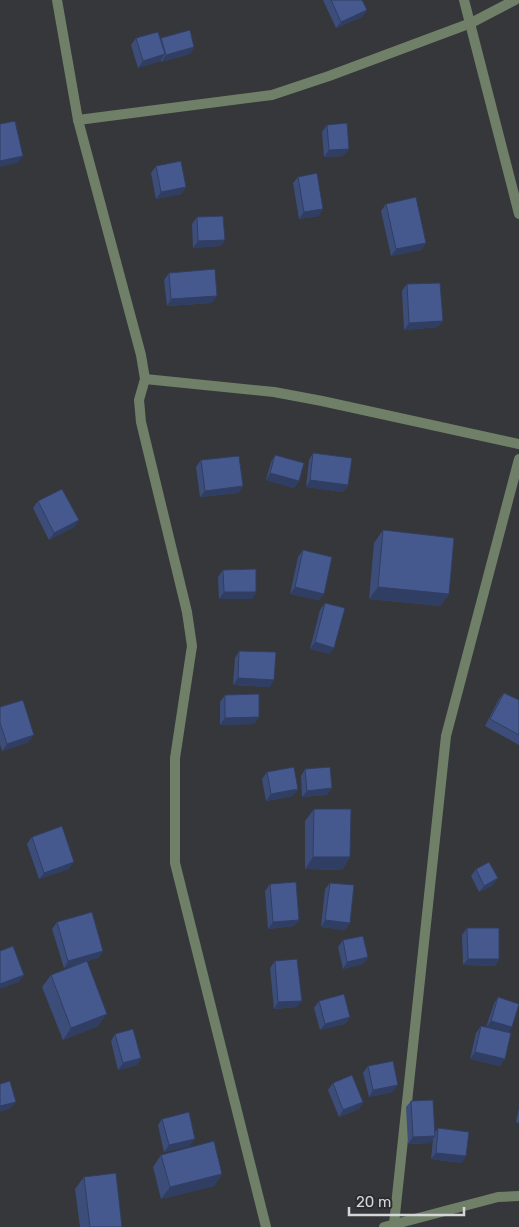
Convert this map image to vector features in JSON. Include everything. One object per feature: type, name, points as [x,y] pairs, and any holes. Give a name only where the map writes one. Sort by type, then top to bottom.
[{"type":"street","points":[[57,0],[78,120],[141,355],[145,379],[139,400],[141,422],[187,612],[192,646],[175,758],[175,863],[266,1227]]},
{"type":"street","points":[[464,0],[519,214]]},
{"type":"street","points":[[78,120],[272,95],[329,76],[471,23],[515,0]]},
{"type":"street","points":[[145,379],[283,394],[519,444]]},
{"type":"street","points":[[519,459],[446,736],[389,1225],[498,1197],[519,1196]]},
{"type":"building","points":[[331,0],[362,0],[367,10],[341,22]]},
{"type":"building","points":[[190,30],[194,47],[166,55],[161,38]]},
{"type":"building","points":[[158,32],[165,54],[143,61],[136,38]]},
{"type":"building","points":[[15,121],[23,156],[0,161],[0,124]]},
{"type":"building","points":[[347,123],[349,149],[329,150],[327,125]]},
{"type":"building","points":[[181,161],[186,187],[161,192],[156,166]]},
{"type":"building","points":[[317,173],[323,209],[304,212],[298,177]]},
{"type":"building","points":[[416,197],[426,243],[396,249],[386,204]]},
{"type":"building","points":[[223,216],[225,240],[198,241],[197,217]]},
{"type":"building","points":[[215,269],[217,296],[171,299],[169,273]]},
{"type":"building","points":[[440,283],[443,321],[409,323],[407,284]]},
{"type":"building","points":[[313,453],[352,458],[348,485],[310,480]]},
{"type":"building","points":[[275,455],[304,463],[299,481],[270,473]]},
{"type":"building","points":[[239,456],[243,486],[205,491],[201,460]]},
{"type":"building","points":[[62,489],[79,520],[54,533],[38,501]]},
{"type":"building","points":[[383,530],[454,538],[449,594],[378,587]]},
{"type":"building","points":[[303,550],[332,557],[324,594],[295,587]]},
{"type":"building","points":[[256,569],[256,592],[224,592],[223,570]]},
{"type":"building","points":[[325,603],[345,608],[334,648],[315,642]]},
{"type":"building","points":[[239,651],[276,652],[274,680],[238,678]]},
{"type":"building","points":[[504,693],[519,700],[519,735],[490,719]]},
{"type":"building","points":[[259,694],[259,717],[225,718],[225,695]]},
{"type":"building","points":[[23,700],[34,735],[7,744],[0,723],[0,707]]},
{"type":"building","points":[[294,767],[298,789],[271,794],[267,772]]},
{"type":"building","points":[[330,767],[332,788],[307,791],[305,769]]},
{"type":"building","points":[[314,809],[351,809],[350,857],[313,857]]},
{"type":"building","points":[[62,826],[74,862],[44,873],[32,837]]},
{"type":"building","points":[[489,862],[498,878],[484,886],[476,869]]},
{"type":"building","points":[[296,882],[299,920],[273,922],[270,884]]},
{"type":"building","points":[[330,883],[354,885],[350,923],[325,920]]},
{"type":"building","points":[[92,912],[103,951],[68,961],[57,922]]},
{"type":"building","points":[[467,928],[499,928],[499,959],[468,959]]},
{"type":"building","points":[[363,936],[368,957],[347,962],[343,940]]},
{"type":"building","points":[[13,946],[24,975],[0,984],[0,951]]},
{"type":"building","points":[[297,959],[302,1001],[278,1002],[275,961]]},
{"type":"building","points":[[87,961],[107,1014],[71,1028],[51,975]]},
{"type":"building","points":[[344,994],[350,1017],[325,1024],[319,1001]]},
{"type":"building","points":[[498,997],[519,1004],[512,1027],[491,1021]]},
{"type":"building","points":[[481,1026],[511,1033],[505,1059],[475,1052]]},
{"type":"building","points":[[133,1029],[141,1058],[123,1063],[115,1034]]},
{"type":"building","points":[[393,1061],[398,1085],[373,1090],[368,1066]]},
{"type":"building","points":[[352,1075],[363,1102],[343,1110],[333,1083]]},
{"type":"building","points":[[10,1081],[16,1102],[0,1106],[0,1084]]},
{"type":"building","points":[[433,1100],[435,1136],[413,1137],[411,1101]]},
{"type":"building","points":[[189,1112],[195,1139],[169,1145],[162,1119]]},
{"type":"building","points":[[438,1128],[469,1132],[466,1156],[436,1153]]},
{"type":"building","points":[[214,1141],[222,1174],[170,1187],[161,1155]]},
{"type":"building","points":[[116,1173],[122,1227],[90,1227],[84,1177]]}]
